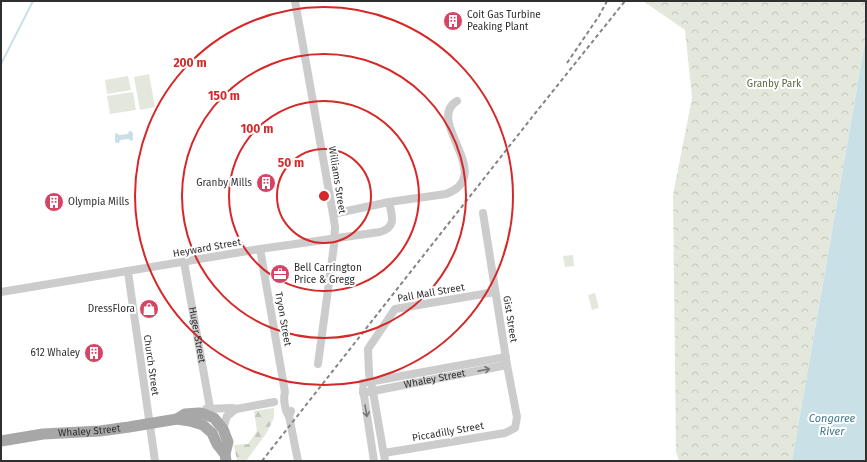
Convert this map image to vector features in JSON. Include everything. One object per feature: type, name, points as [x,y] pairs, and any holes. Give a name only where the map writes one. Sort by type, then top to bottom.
[{"type":"main road","name":"Whaley Street","points":[[177,419],[185,414],[194,413]]},
{"type":"main road","points":[[194,413],[204,414],[220,425]]},
{"type":"main road","name":"Whaley Street","points":[[1,440],[43,434],[108,430],[177,419],[202,425],[214,437],[226,458]]},
{"type":"main road","name":"Whaley Street","points":[[220,425],[228,442],[226,458]]},
{"type":"street","name":"Williams Street","points":[[295,1],[333,214],[335,239],[318,364]]},
{"type":"street","points":[[333,214],[389,202],[446,194],[454,191],[464,179],[465,172],[460,152],[447,120],[447,113],[450,105],[457,102]]},
{"type":"street","name":"Heyward Street","points":[[1,292],[260,249],[370,234],[388,230],[391,226],[392,219],[389,202]]},
{"type":"street","name":"Gist Street","points":[[483,212],[506,361],[517,417],[514,428]]},
{"type":"street","name":"Tryon Street","points":[[260,249],[285,392],[288,395],[291,412],[289,416],[298,461]]},
{"type":"street","name":"Huger Street","points":[[184,262],[210,408]]},
{"type":"street","name":"Church Street","points":[[128,272],[155,461]]},
{"type":"street","name":"Pall Mall Street","points":[[368,379],[368,349],[394,309],[495,292]]},
{"type":"street","name":"Whaley Street","points":[[368,379],[506,361]]},
{"type":"street","name":"Whaley Street","points":[[363,393],[373,392],[506,361]]},
{"type":"street","points":[[368,379],[373,392],[384,457]]},
{"type":"street","points":[[368,379],[363,393],[374,461]]},
{"type":"street","name":"Whaley Street","points":[[194,413],[210,408],[236,409],[274,402]]},
{"type":"street","points":[[220,425],[219,415],[227,408]]},
{"type":"street","points":[[214,437],[220,425],[227,416],[236,409]]},
{"type":"street","name":"Piccadilly Street","points":[[384,457],[505,433],[514,428]]},
{"type":"green space","name":"Granby Park","points":[[643,1],[866,1],[866,36],[792,461],[679,461],[676,452],[673,195],[692,98],[685,30]]},
{"type":"green space","points":[[149,74],[155,107],[140,110],[134,77]]},
{"type":"green space","points":[[128,76],[131,90],[107,94],[105,80]]},
{"type":"green space","points":[[133,92],[136,110],[110,114],[107,96]]},
{"type":"green space","points":[[573,255],[574,266],[565,267],[563,256]]},
{"type":"green space","points":[[595,293],[599,308],[592,310],[588,295]]},
{"type":"green space","points":[[274,408],[274,418],[266,434],[246,461],[237,461],[234,445],[248,444],[257,431],[254,411]]},
{"type":"water","name":"Congaree River","points":[[866,36],[866,461],[792,461]]},
{"type":"water","points":[[129,131],[133,133],[133,140],[120,140],[119,143],[116,143],[115,134],[128,134]]},
{"type":"waterway","points":[[1,64],[33,1]]},
{"type":"railway","points":[[567,63],[599,16],[607,1]]},
{"type":"railway","points":[[262,461],[625,1]]},
{"type":"place","name":"Coit Gas Turbine Peaking Plant","points":[[453,21]]},
{"type":"place","name":"Granby Mills","points":[[266,183]]},
{"type":"place","name":"Olympia Mills","points":[[54,202]]},
{"type":"place","name":"Bell Carrington Price & Gregg","points":[[280,274]]},
{"type":"place","name":"DressFlora","points":[[149,309]]},
{"type":"place","name":"612 Whaley","points":[[94,353]]}]
